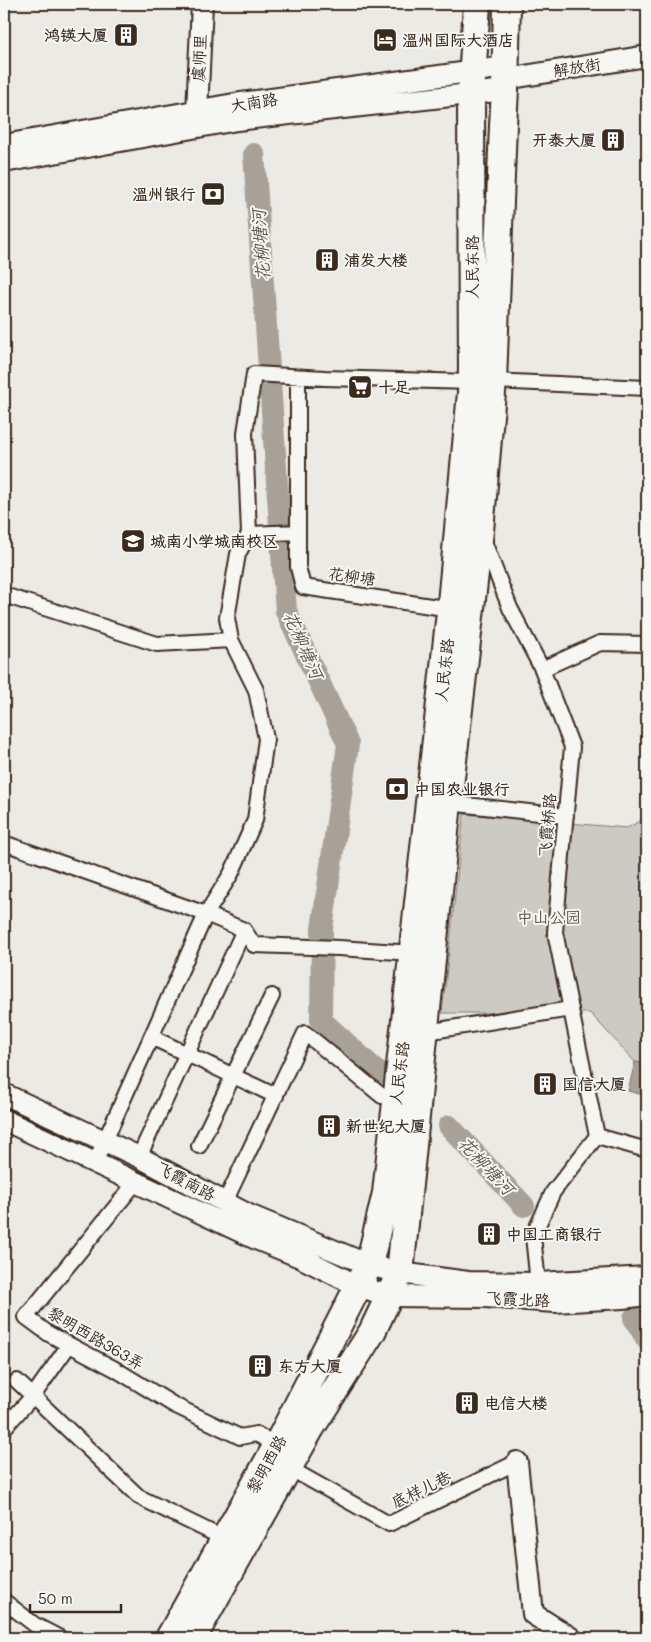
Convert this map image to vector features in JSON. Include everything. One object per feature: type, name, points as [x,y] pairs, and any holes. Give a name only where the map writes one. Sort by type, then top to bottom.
[{"type":"highway","name":"人民东路","points":[[389,1296],[400,1272],[448,803],[480,531],[482,381],[471,83],[476,4]]},
{"type":"highway","name":"人民东路","points":[[363,1276],[386,1193],[451,608],[482,381],[503,125],[507,4]]},
{"type":"highway","name":"黎明西路","points":[[169,1638],[277,1445],[363,1276]]},
{"type":"highway","name":"黎明西路","points":[[193,1638],[312,1428],[372,1332],[389,1296]]},
{"type":"main road","name":"虞师里","points":[[197,112],[202,4]]},
{"type":"main road","name":"解放街","points":[[506,79],[647,56]]},
{"type":"main road","name":"大南路","points":[[4,162],[236,112],[506,79]]},
{"type":"main road","name":"大南路","points":[[4,145],[197,112],[236,112]]},
{"type":"main road","name":"飞霞南路","points":[[4,1094],[139,1157],[363,1276]]},
{"type":"main road","name":"飞霞南路","points":[[4,1120],[256,1239],[300,1257],[363,1276]]},
{"type":"main road","name":"飞霞北路","points":[[363,1276],[400,1272],[468,1282],[538,1283],[647,1277]]},
{"type":"main road","name":"飞霞北路","points":[[363,1276],[389,1296],[555,1302],[647,1295]]},
{"type":"main road","points":[[517,1462],[533,1614],[571,1638]]},
{"type":"street","points":[[95,1163],[206,914],[231,874],[255,820],[266,739],[256,690],[231,640],[227,618],[238,554],[249,534],[245,433],[254,374],[647,388]]},
{"type":"street","name":"花柳塘","points":[[298,376],[295,533],[298,568],[303,587],[451,608]]},
{"type":"street","name":"飞霞桥路","points":[[480,531],[510,608],[542,669],[572,747],[555,932],[597,1136]]},
{"type":"street","points":[[249,534],[295,533]]},
{"type":"street","points":[[4,595],[157,644],[231,640]]},
{"type":"street","points":[[542,669],[600,643],[647,644]]},
{"type":"street","points":[[448,803],[566,816]]},
{"type":"street","points":[[4,843],[206,914],[244,930],[254,945],[413,953]]},
{"type":"street","points":[[139,1157],[244,930]]},
{"type":"street","points":[[199,1146],[272,996]]},
{"type":"street","points":[[426,1032],[571,1008]]},
{"type":"street","points":[[225,1202],[305,1033],[382,1096]]},
{"type":"street","points":[[150,1037],[276,1096]]},
{"type":"street","points":[[538,1283],[533,1236],[553,1192],[597,1136],[647,1150]]},
{"type":"street","name":"黎明西路363弄","points":[[136,1182],[26,1317],[48,1334],[115,1369],[174,1404],[240,1437],[256,1434],[277,1445]]},
{"type":"street","points":[[4,1428],[33,1396],[69,1345]]},
{"type":"street","points":[[17,1381],[139,1497],[225,1539]]},
{"type":"street","name":"底样儿巷","points":[[289,1468],[389,1524],[517,1462]]},
{"type":"street","points":[[4,1601],[35,1625],[60,1638]]},
{"type":"green space","name":"中山公园","points":[[464,814],[627,828],[647,817],[647,1064],[635,1062],[590,1013],[442,1013]]},
{"type":"shaded area","points":[[635,1062],[647,1064],[647,1096],[628,1091]]},
{"type":"waterway","name":"花柳塘河","points":[[254,154],[286,611],[348,744],[322,929],[321,1020],[379,1073]]},
{"type":"waterway","name":"花柳塘河","points":[[449,1126],[524,1206]]},
{"type":"waterway","name":"花柳塘河","points":[[634,1318],[647,1340]]},
{"type":"place","name":"鸿锳大厦","points":[[126,35]]},
{"type":"place","name":"温州国际大酒店","points":[[385,40]]},
{"type":"place","name":"开泰大厦","points":[[613,140]]},
{"type":"place","name":"温州银行","points":[[213,194]]},
{"type":"place","name":"浦发大楼","points":[[327,260]]},
{"type":"place","name":"十足","points":[[360,387]]},
{"type":"place","name":"城南小学城南校区","points":[[133,541]]},
{"type":"place","name":"中国农业银行","points":[[397,789]]},
{"type":"place","name":"国信大厦","points":[[545,1084]]},
{"type":"place","name":"新世纪大厦","points":[[329,1126]]},
{"type":"place","name":"中国工商银行","points":[[489,1234]]},
{"type":"place","name":"东方大厦","points":[[260,1366]]},
{"type":"place","name":"电信大楼","points":[[467,1403]]}]
